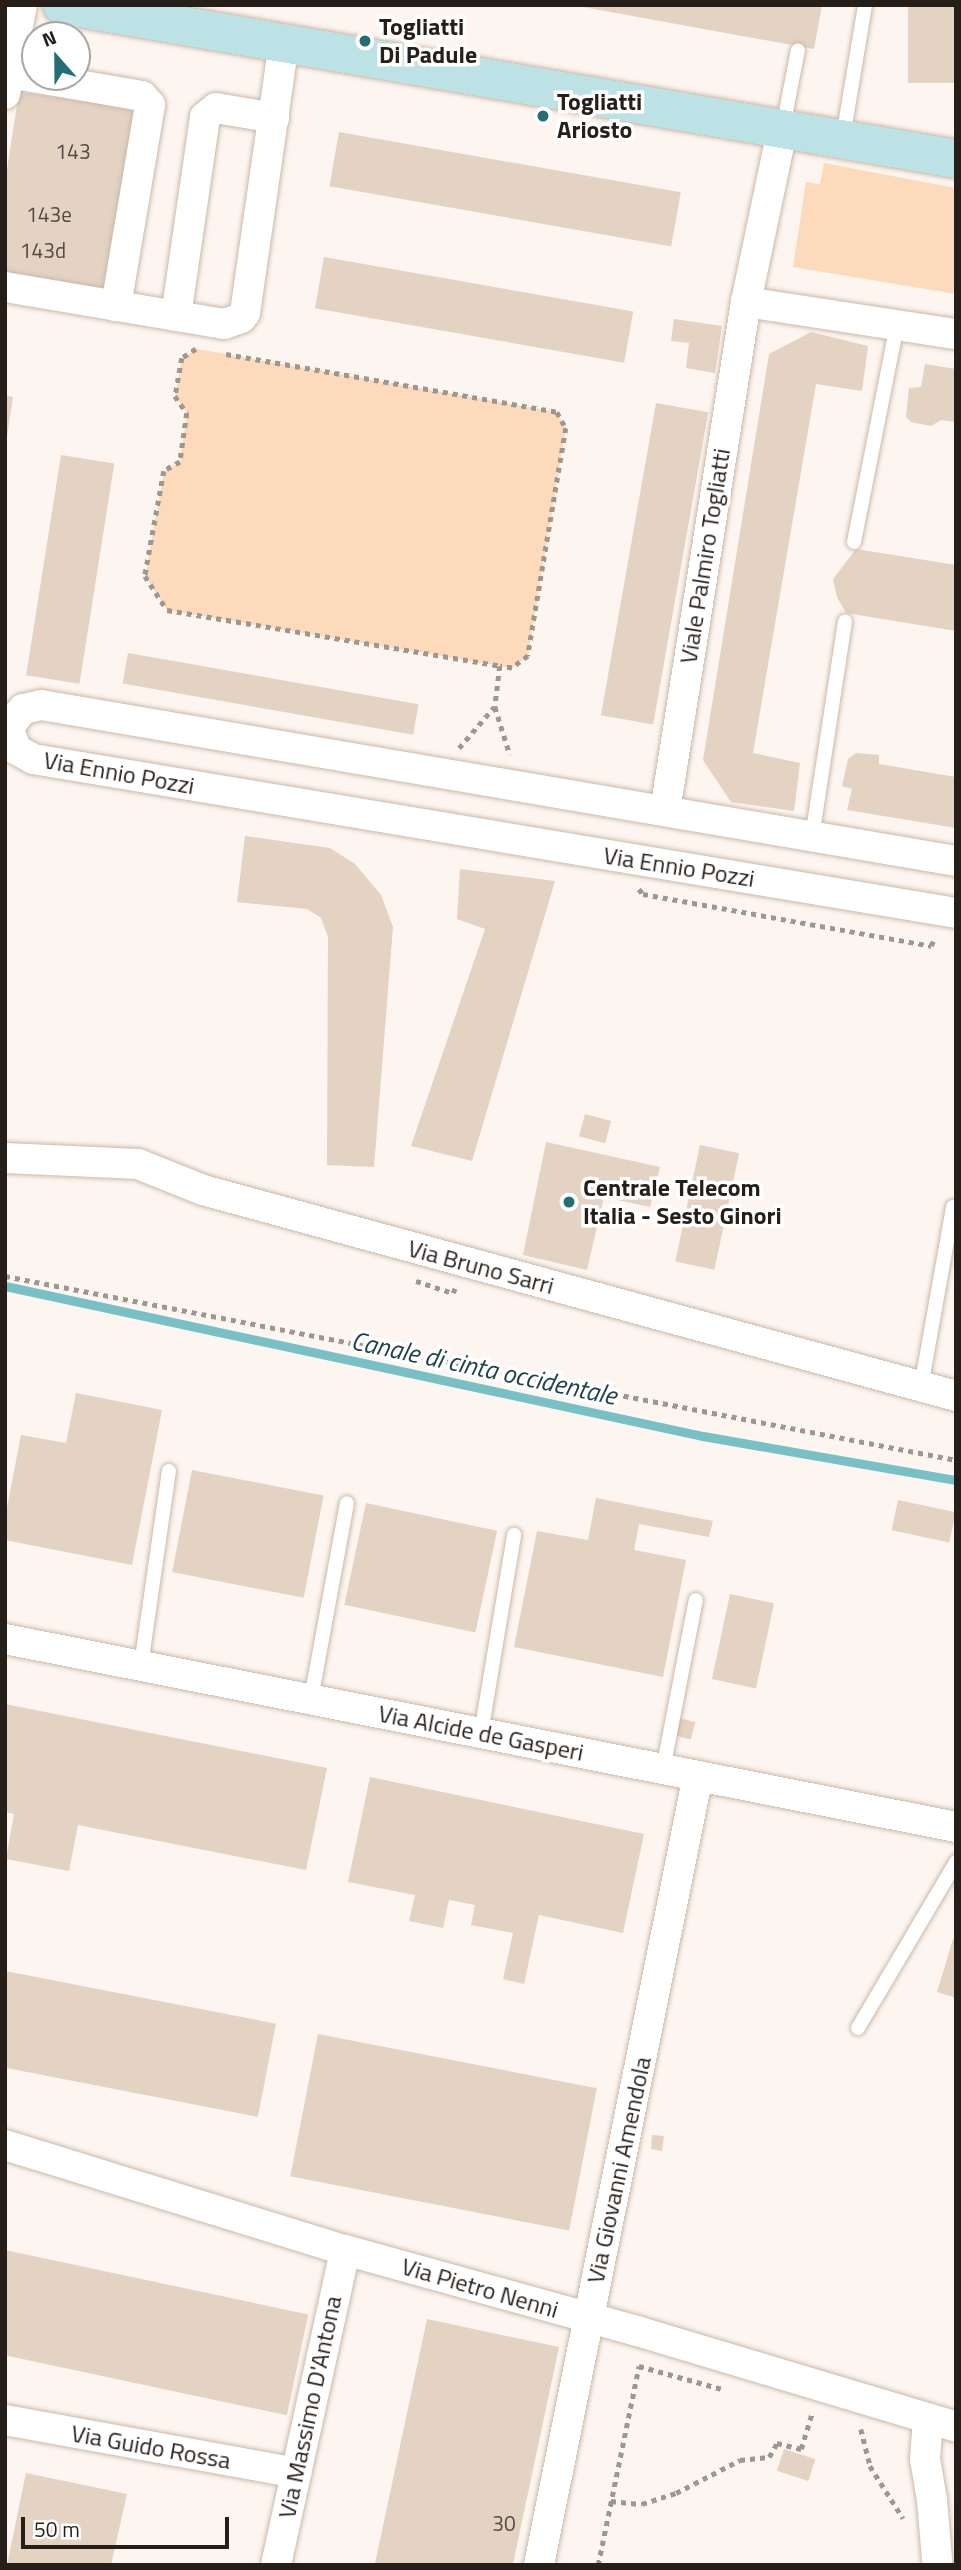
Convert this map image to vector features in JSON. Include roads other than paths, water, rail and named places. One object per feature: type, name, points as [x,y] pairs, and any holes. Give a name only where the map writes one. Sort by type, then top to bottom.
[{"type":"street","points":[[22,5],[7,83],[142,96],[150,105],[117,306]]},
{"type":"street","points":[[62,5],[843,137],[956,159]]},
{"type":"street","points":[[5,287],[224,324],[241,318],[245,313],[284,43]]},
{"type":"street","points":[[176,316],[205,117],[216,108],[274,118]]},
{"type":"street","name":"Viale Palmiro Togliatti","points":[[665,811],[746,302],[783,127]]},
{"type":"street","points":[[746,302],[956,334]]},
{"type":"street","points":[[5,698],[956,861]]},
{"type":"street","name":"Via Ennio Pozzi","points":[[41,705],[23,709],[11,724],[11,749],[33,759],[620,857],[947,921]]},
{"type":"street","name":"Via Bruno Sarri","points":[[5,1158],[138,1164],[203,1190],[956,1396]]},
{"type":"street","name":"Via Alcide de Gasperi","points":[[5,1639],[956,1827]]},
{"type":"street","name":"Via Giovanni Amendola","points":[[539,2565],[698,1776]]},
{"type":"street","name":"Via Pietro Nenni","points":[[5,2145],[345,2250],[956,2427]]},
{"type":"street","name":"Via Massimo D'Antona","points":[[276,2565],[345,2250]]},
{"type":"street","points":[[928,2419],[925,2459],[941,2546]]},
{"type":"street","name":"Via Guido Rossa","points":[[5,2420],[296,2473]]},
{"type":"lane","points":[[843,137],[864,5]]},
{"type":"lane","points":[[783,127],[798,50]]},
{"type":"lane","points":[[854,542],[897,325]]},
{"type":"lane","points":[[812,836],[845,622]]},
{"type":"lane","points":[[921,1387],[953,1207]]},
{"type":"lane","points":[[141,1665],[169,1471]]},
{"type":"lane","points":[[311,1699],[347,1503]]},
{"type":"lane","points":[[481,1733],[514,1535]]},
{"type":"lane","points":[[663,1769],[696,1600]]},
{"type":"lane","points":[[858,2028],[956,1862]]},
{"type":"waterway","name":"Canale di cinta occidentale","points":[[5,1286],[703,1436],[956,1480]]},
{"type":"place","name":"Togliatti Di Padule","points":[[365,41]]},
{"type":"place","name":"Togliatti Ariosto","points":[[543,116]]},
{"type":"place","name":"Centrale Telecom Italia - Sesto Ginori","points":[[569,1202]]}]
